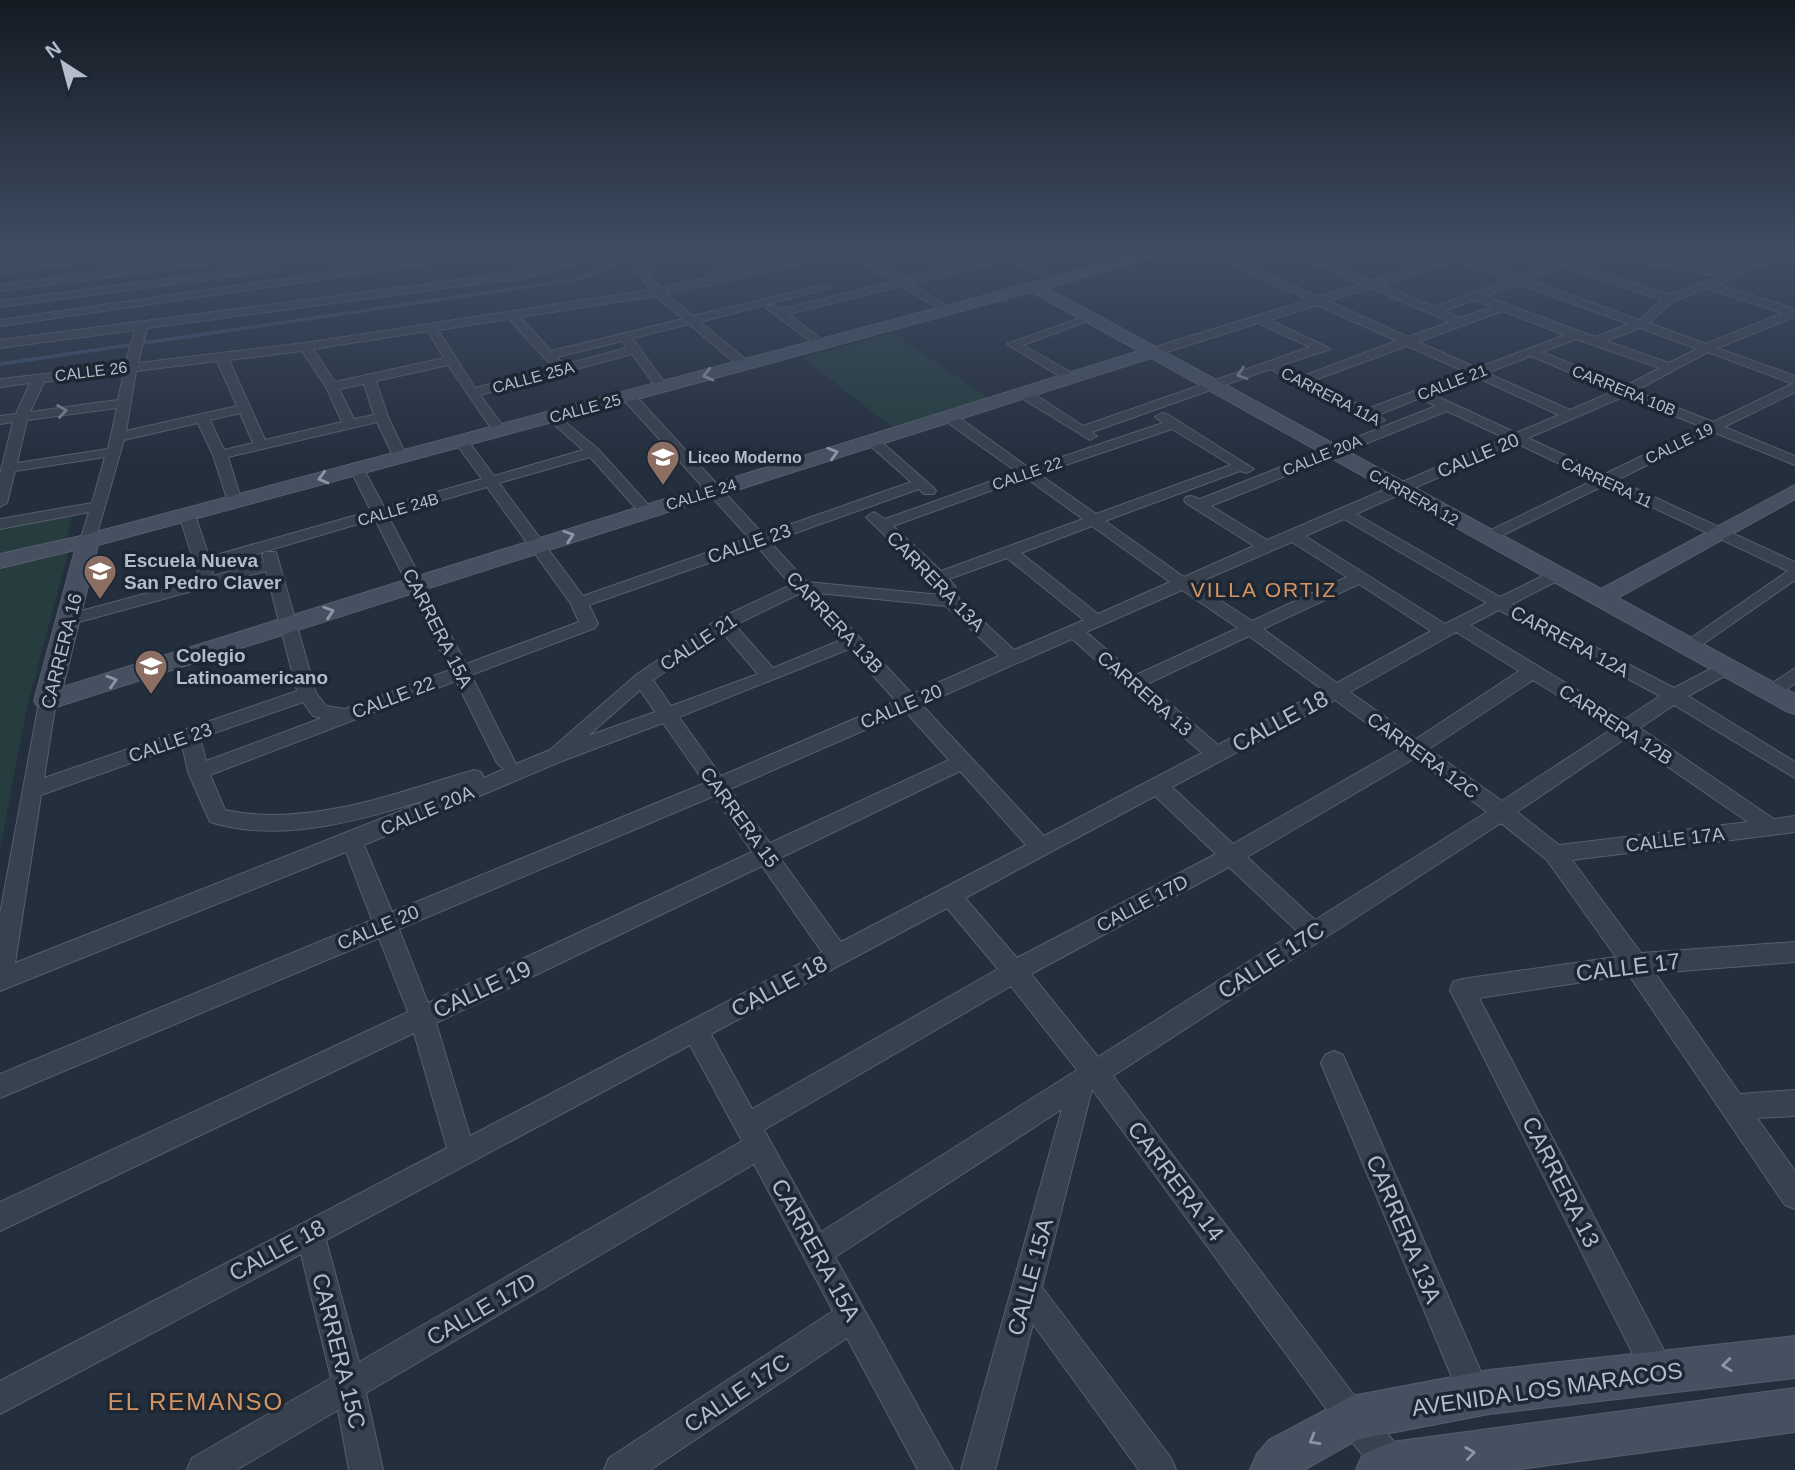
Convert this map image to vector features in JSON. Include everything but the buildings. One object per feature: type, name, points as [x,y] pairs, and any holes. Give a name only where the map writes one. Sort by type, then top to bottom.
[{"type":"street","points":[[0,323],[22,320],[14,342]]},
{"type":"street","points":[[0,344],[188,320]]},
{"type":"street","name":"CALLE 26","points":[[0,383],[131,366],[222,358],[481,320]]},
{"type":"street","points":[[516,320],[562,369]]},
{"type":"street","points":[[549,355],[697,320]]},
{"type":"street","points":[[788,320],[821,345]]},
{"type":"street","name":"CALLE 25","points":[[0,561],[88,541],[913,320]]},
{"type":"street","points":[[1071,378],[1013,344],[1085,320]]},
{"type":"street","name":"CARRERA 12","points":[[1093,320],[1795,705]]},
{"type":"street","points":[[1259,320],[1351,362]]},
{"type":"street","name":"CALLE 24","points":[[47,701],[1259,320]]},
{"type":"street","points":[[1358,320],[1571,415]]},
{"type":"street","points":[[1454,320],[1460,322]]},
{"type":"street","points":[[1302,380],[1467,320]]},
{"type":"street","points":[[1535,320],[1670,367]]},
{"type":"street","points":[[1632,320],[1795,380]]},
{"type":"street","points":[[1596,341],[1646,320]]},
{"type":"street","name":"CALLE 20","points":[[0,1086],[717,786],[1571,415],[1625,391],[1709,347],[1778,320]]},
{"type":"street","points":[[691,321],[745,365]]},
{"type":"street","name":"CARRERA 16","points":[[0,980],[47,701],[97,506],[116,445],[131,366],[142,326]]},
{"type":"street","points":[[431,327],[472,393],[500,431]]},
{"type":"street","name":"CALLE 21","points":[[1367,414],[1576,335]]},
{"type":"street","points":[[626,337],[662,387]]},
{"type":"street","points":[[305,347],[332,387],[349,424]]},
{"type":"street","points":[[1081,431],[1320,347]]},
{"type":"street","name":"CALLE 25A","points":[[472,393],[634,350]]},
{"type":"street","name":"CARRERA 10B","points":[[1531,352],[1795,461]]},
{"type":"street","points":[[222,358],[260,444]]},
{"type":"street","points":[[332,387],[452,360]]},
{"type":"street","name":"CARRERA 11A","points":[[1271,364],[1392,427]]},
{"type":"street","points":[[0,503],[21,417],[39,378]]},
{"type":"street","points":[[369,380],[381,417],[400,457]]},
{"type":"street","name":"CALLE 19","points":[[1488,537],[1795,387]]},
{"type":"street","points":[[1023,393],[1106,446]]},
{"type":"street","name":"CARRERA 11","points":[[1420,394],[1795,571]]},
{"type":"street","name":"CARRERA 13B","points":[[628,396],[1041,847]]},
{"type":"street","points":[[0,420],[125,403]]},
{"type":"street","name":"CALLE 20A","points":[[1199,505],[1447,406]]},
{"type":"street","points":[[9,468],[116,445],[244,408]]},
{"type":"street","points":[[1146,408],[1262,479]]},
{"type":"street","points":[[553,416],[593,453],[646,511]]},
{"type":"street","points":[[220,455],[381,417]]},
{"type":"street","name":"CARRERA 12C","points":[[949,417],[1182,583],[1250,628],[1502,812],[1555,854],[1635,964],[1795,1195]]},
{"type":"street","points":[[203,419],[220,455],[235,502]]},
{"type":"street","name":"CALLE 22","points":[[882,525],[1173,424]]},
{"type":"street","points":[[461,441],[579,603]]},
{"type":"street","points":[[872,441],[942,502]]},
{"type":"street","name":"CALLE 24B","points":[[203,564],[593,453]]},
{"type":"street","points":[[937,578],[1241,466]]},
{"type":"street","name":"CARRERA 15A","points":[[357,469],[507,763]]},
{"type":"street","name":"CALLE 23","points":[[579,603],[920,484]]},
{"type":"street","points":[[1175,490],[1267,547]]},
{"type":"street","points":[[1600,599],[1795,491]]},
{"type":"street","name":"CARRERA 13A","points":[[860,505],[947,586],[951,601],[1012,658]]},
{"type":"street","points":[[0,524],[97,506]]},
{"type":"street","name":"CARRERA 12A","points":[[1344,513],[1502,604],[1674,696],[1795,771]]},
{"type":"street","points":[[187,514],[208,582]]},
{"type":"street","name":"CARRERA 12B","points":[[1292,536],[1359,578],[1532,671],[1625,728],[1772,827]]},
{"type":"street","points":[[267,546],[307,694],[320,711],[342,715]]},
{"type":"street","name":"CARRERA 13","points":[[1010,552],[1096,621]]},
{"type":"street","points":[[68,620],[272,565]]},
{"type":"street","points":[[1687,647],[1795,571]]},
{"type":"street","name":"CALLE 18","points":[[0,1398],[1217,755],[1451,628],[1557,575]]},
{"type":"street","points":[[1133,683],[1359,578]]},
{"type":"street","points":[[802,586],[951,601]]},
{"type":"street","name":"CALLE 21","points":[[555,756],[568,740],[642,679],[724,623],[802,586]]},
{"type":"street","name":"CALLE 22","points":[[198,772],[342,715],[362,711],[461,670],[589,624],[579,603]]},
{"type":"street","points":[[724,623],[769,676]]},
{"type":"street","name":"CARRERA 13","points":[[1074,631],[1217,755]]},
{"type":"street","name":"CALLE 20A","points":[[0,980],[352,841],[555,756],[664,713],[769,676],[853,641]]},
{"type":"street","name":"CALLE 17C","points":[[816,1252],[1502,812],[1674,696],[1726,668]]},
{"type":"street","name":"CALLE 17D","points":[[204,1470],[349,1386],[1016,971],[1233,855],[1415,749],[1532,671]]},
{"type":"street","points":[[1772,692],[1795,674]]},
{"type":"street","name":"CARRERA 15","points":[[642,679],[837,955]]},
{"type":"street","name":"CALLE 23","points":[[32,790],[307,694]]},
{"type":"street","points":[[190,735],[198,772],[217,816],[233,822],[259,822],[339,813],[426,793],[507,763],[534,765]]},
{"type":"street","name":"CALLE 19","points":[[0,1217],[964,761]]},
{"type":"street","points":[[1157,786],[1314,933]]},
{"type":"street","name":"CALLE 17A","points":[[1555,854],[1795,824]]},
{"type":"street","points":[[352,841],[383,925],[422,1017],[462,1153]]},
{"type":"street","name":"CARRERA 14","points":[[950,895],[1016,971],[1088,1078],[1389,1468]]},
{"type":"street","name":"CALLE 17","points":[[1462,990],[1635,964],[1795,953]]},
{"type":"street","name":"CARRERA 13","points":[[1462,990],[1659,1373]]},
{"type":"street","name":"CARRERA 15A","points":[[695,1030],[936,1470]]},
{"type":"street","name":"CARRERA 13A","points":[[1334,1063],[1475,1395]]},
{"type":"street","name":"CALLE 15A","points":[[978,1470],[1076,1106],[1088,1078]]},
{"type":"street","points":[[1733,1107],[1795,1103]]},
{"type":"street","name":"CARRERA 15C","points":[[310,1233],[349,1386],[366,1470]]},
{"type":"street","points":[[1027,1291],[1159,1470]]},
{"type":"street","name":"CALLE 17C","points":[[621,1470],[853,1316]]},
{"type":"street","name":"AVENIDA LOS MARACOS","points":[[1273,1470],[1285,1456],[1352,1418],[1475,1395],[1795,1357]]},
{"type":"street","points":[[1389,1468],[1795,1410]]},
{"type":"green space","points":[[893,333],[988,398],[893,428],[803,358]]},
{"type":"green space","points":[[72,516],[66,539],[0,553],[0,527]]},
{"type":"green space","points":[[69,550],[27,707],[0,849],[0,566]]},
{"type":"waterway","points":[[0,364],[303,320]]},
{"type":"place","name":"Liceo Moderno","points":[[663,487]]},
{"type":"place","name":"Escuela Nueva San Pedro Claver","points":[[100,601]]},
{"type":"place","name":"Colegio Latinoamericano","points":[[151,696]]},
{"type":"district","name":"VILLA ORTIZ","points":[[1264,590]]},
{"type":"district","name":"EL REMANSO","points":[[196,1402]]}]
